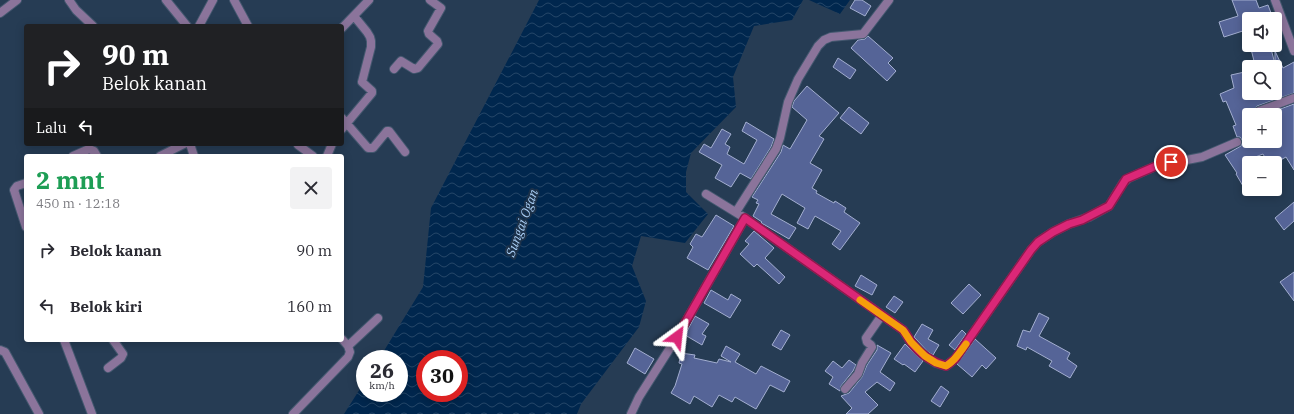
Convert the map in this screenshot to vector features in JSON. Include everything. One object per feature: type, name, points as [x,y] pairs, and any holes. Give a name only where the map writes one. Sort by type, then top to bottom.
[{"type":"street","points":[[0,13],[17,0]]},
{"type":"street","points":[[69,0],[76,10],[91,24]]},
{"type":"street","points":[[166,0],[185,24]]},
{"type":"street","points":[[200,24],[212,0]]},
{"type":"street","points":[[234,0],[247,24]]},
{"type":"street","points":[[344,26],[369,0]]},
{"type":"street","points":[[394,69],[401,61],[414,69],[418,68],[438,44],[428,31],[441,8],[430,0]]},
{"type":"street","points":[[736,212],[776,149],[788,102],[798,79],[818,46],[824,40],[831,37],[862,35],[889,0]]},
{"type":"street","points":[[1275,0],[1294,51]]},
{"type":"street","points":[[344,122],[372,92],[362,82],[371,46],[370,37],[354,16]]},
{"type":"street","points":[[1268,108],[1294,98]]},
{"type":"street","points":[[344,124],[368,148],[373,148],[387,131],[389,131],[405,152]]},
{"type":"street","points":[[706,194],[745,218],[903,330],[911,342],[925,356],[936,363],[948,365],[955,359],[1031,250],[1045,237],[1069,224],[1082,220],[1109,206],[1125,180],[1129,178],[1156,166],[1202,157],[1237,142]]},
{"type":"street","points":[[164,154],[180,146]]},
{"type":"street","points":[[299,146],[310,154]]},
{"type":"street","points":[[78,154],[89,149],[94,151],[96,154]]},
{"type":"street","points":[[24,184],[18,186],[14,190],[24,221]]},
{"type":"street","points":[[630,414],[639,397],[665,358],[745,218]]},
{"type":"street","points":[[846,389],[858,374],[862,363],[872,347],[872,345],[867,342],[866,338],[882,315]]},
{"type":"street","points":[[292,414],[348,357],[350,352],[345,342],[378,318]]},
{"type":"street","points":[[65,342],[92,414]]},
{"type":"street","points":[[108,368],[117,363],[123,354],[114,342]]},
{"type":"street","points":[[0,350],[5,352],[39,414]]},
{"type":"water","name":"Sungai Ogan","points":[[539,0],[803,0],[792,20],[754,26],[733,77],[736,107],[691,153],[686,172],[686,192],[708,214],[685,243],[641,236],[632,266],[646,301],[639,327],[581,404],[577,414],[344,414],[356,395],[356,402],[408,402],[408,350],[384,350],[423,287],[431,208]]},
{"type":"water","points":[[809,0],[850,0],[840,14]]},
{"type":"building","points":[[855,0],[862,0],[871,6],[865,16],[850,8]]},
{"type":"building","points":[[1232,0],[1256,0],[1259,8],[1268,5],[1271,12],[1242,12],[1242,31],[1224,37],[1219,22],[1238,16]]},
{"type":"building","points":[[868,36],[893,58],[888,63],[896,71],[887,81],[851,48],[858,40],[865,39]]},
{"type":"building","points":[[1252,52],[1272,52],[1274,60],[1254,60]]},
{"type":"building","points":[[1275,52],[1279,60],[1275,60]]},
{"type":"building","points":[[838,58],[856,70],[850,79],[833,67]]},
{"type":"building","points":[[1294,62],[1294,93],[1282,97],[1282,66],[1283,68]]},
{"type":"building","points":[[1242,73],[1242,100],[1274,100],[1257,106],[1256,108],[1242,108],[1242,140],[1240,137],[1237,137],[1233,126],[1236,125],[1226,101],[1223,102],[1220,94],[1234,88],[1231,75]]},
{"type":"building","points":[[807,86],[839,113],[819,136],[824,139],[810,163],[822,170],[812,188],[817,191],[816,193],[834,203],[835,201],[846,208],[844,212],[860,223],[840,250],[832,244],[841,231],[815,216],[808,229],[797,223],[805,208],[782,194],[771,214],[796,228],[789,239],[761,223],[762,222],[753,216],[759,204],[756,203],[758,200],[752,197],[781,152],[783,145],[790,149],[807,120],[792,107],[794,101]]},
{"type":"building","points":[[1294,104],[1294,170],[1286,157],[1282,159],[1282,156],[1264,156],[1263,154],[1258,156],[1242,156],[1242,184],[1236,174],[1237,173],[1225,155],[1241,146],[1242,140],[1242,148],[1282,148],[1282,108]]},
{"type":"building","points":[[849,107],[869,123],[861,134],[840,118]]},
{"type":"building","points":[[746,122],[774,139],[771,147],[751,179],[740,173],[731,187],[715,178],[722,165],[699,152],[704,144],[711,148],[722,129],[731,134],[725,144],[730,147],[727,154],[744,164],[757,140],[742,131]]},
{"type":"building","points":[[1294,202],[1294,221],[1284,230],[1275,218]]},
{"type":"building","points":[[716,215],[734,226],[708,270],[687,258],[693,247],[690,244],[696,234],[702,237]]},
{"type":"building","points":[[754,231],[774,248],[765,258],[785,277],[779,284],[757,264],[754,267],[740,254],[749,244],[745,241]]},
{"type":"building","points":[[1294,272],[1294,301],[1280,282]]},
{"type":"building","points":[[861,275],[877,285],[872,295],[855,286]]},
{"type":"building","points":[[969,284],[981,295],[963,314],[951,303]]},
{"type":"building","points":[[711,290],[728,300],[731,294],[741,300],[730,318],[704,303]]},
{"type":"building","points":[[894,296],[903,302],[895,313],[886,307]]},
{"type":"building","points":[[1039,313],[1049,318],[1039,336],[1070,353],[1067,359],[1077,366],[1070,378],[1049,366],[1052,361],[1027,347],[1026,350],[1017,346],[1023,330],[1030,332]]},
{"type":"building","points":[[695,316],[709,324],[702,334],[706,336],[702,345],[685,335]]},
{"type":"building","points":[[922,324],[933,330],[928,339],[939,345],[933,355],[928,352],[914,337]]},
{"type":"building","points":[[781,330],[790,335],[781,350],[772,345]]},
{"type":"building","points":[[962,330],[966,334],[955,350],[949,345]]},
{"type":"building","points":[[975,339],[996,358],[986,369],[982,365],[972,377],[957,364]]},
{"type":"building","points":[[905,344],[923,361],[915,372],[894,359]]},
{"type":"building","points":[[877,345],[891,353],[880,372],[895,383],[890,391],[877,382],[865,392],[878,405],[868,414],[846,414],[852,408],[841,396],[849,393],[862,377],[867,365],[877,350]]},
{"type":"building","points":[[726,346],[740,354],[735,362],[756,374],[761,366],[790,381],[784,392],[770,385],[756,409],[735,397],[732,402],[719,395],[712,407],[694,396],[690,404],[671,393],[675,386],[682,364],[679,363],[681,353],[695,355],[694,358],[717,363],[719,359],[731,362],[721,356]]},
{"type":"building","points":[[635,348],[654,359],[645,374],[627,363]]},
{"type":"building","points":[[849,360],[856,365],[841,386],[840,391],[829,384],[833,377],[825,371],[833,361],[842,368]]},
{"type":"building","points":[[941,386],[949,392],[940,407],[931,401]]},
{"type":"slow traffic","points":[[860,300],[903,330],[916,348],[936,363],[946,366],[950,364],[966,344]]},
{"type":"route","points":[[677,337],[745,218],[903,330],[916,348],[930,360],[946,366],[955,359],[1038,242],[1053,232],[1069,224],[1089,217],[1109,206],[1126,179],[1156,166],[1171,162]]}]
